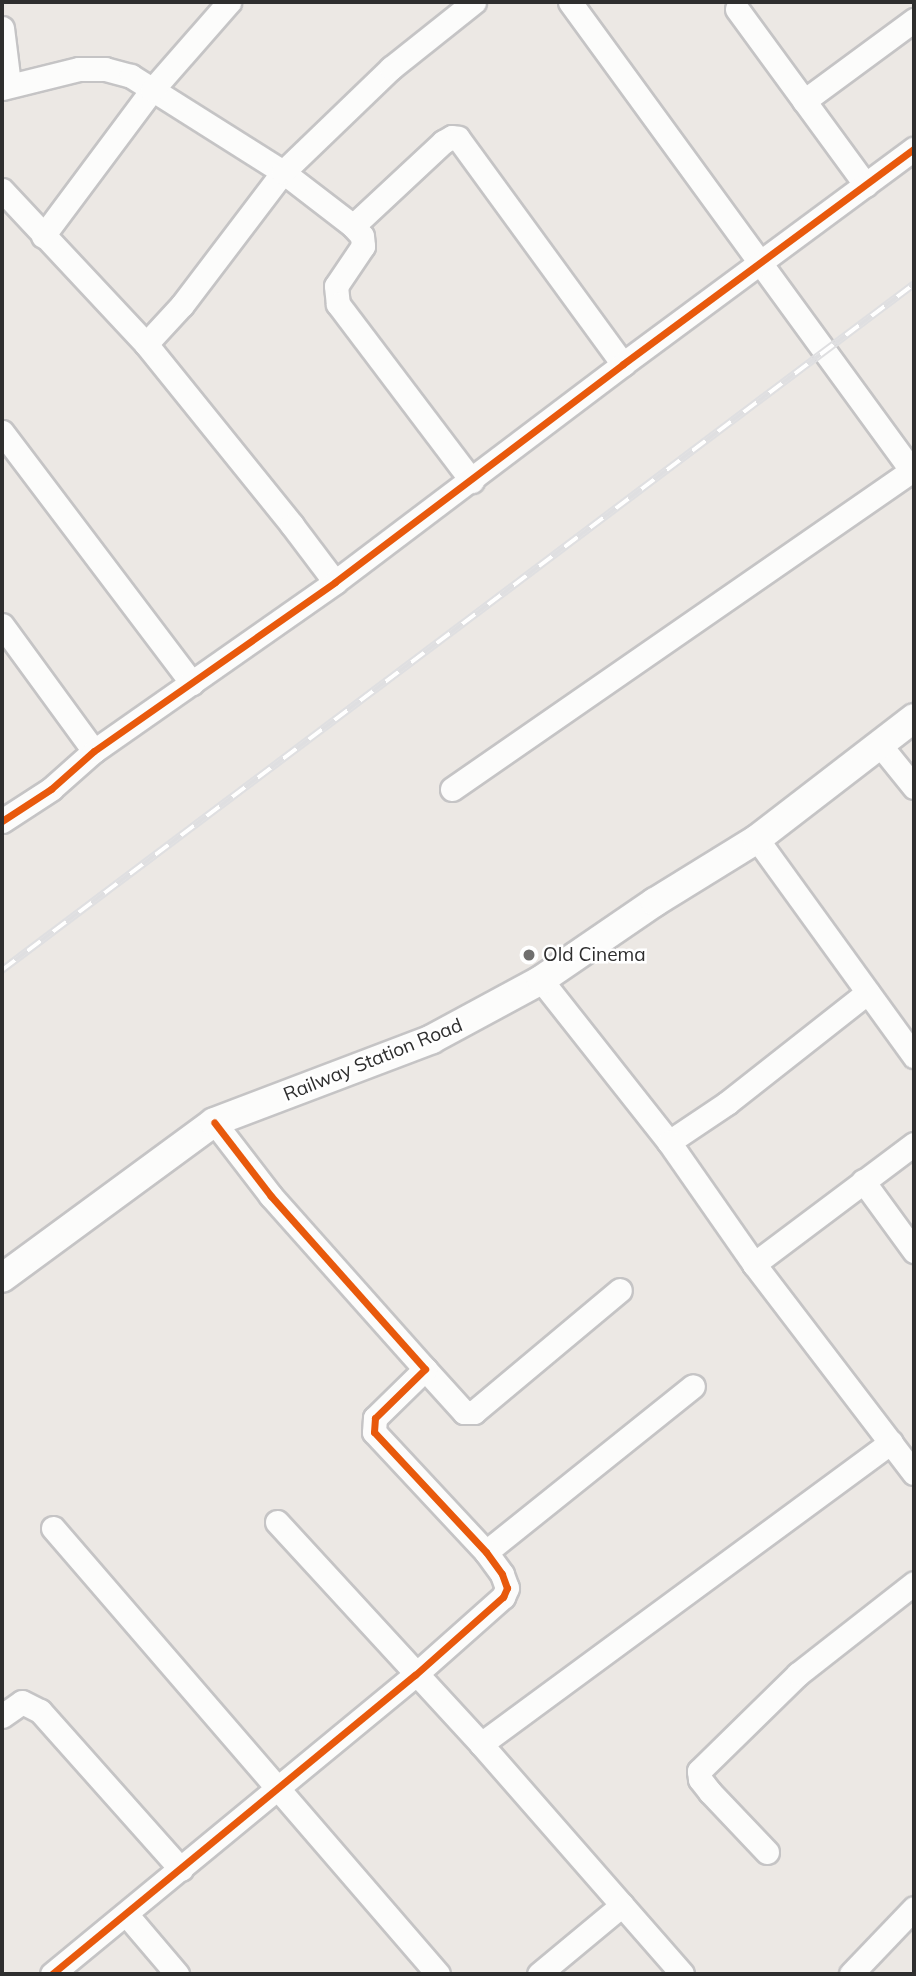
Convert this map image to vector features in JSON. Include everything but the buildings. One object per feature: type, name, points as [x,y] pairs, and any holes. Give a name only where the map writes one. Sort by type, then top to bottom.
[{"type":"street","points":[[43,236],[152,89],[229,2]]},
{"type":"street","points":[[146,344],[182,305],[282,172],[391,68],[474,2]]},
{"type":"street","points":[[452,789],[913,470],[760,265],[570,2]]},
{"type":"street","points":[[737,9],[866,185]]},
{"type":"street","points":[[804,101],[914,20]]},
{"type":"street","points":[[2,28],[5,86],[92,68],[118,71],[152,89],[282,172],[353,226],[362,236],[363,246],[336,286],[338,304],[472,481]]},
{"type":"street","points":[[353,226],[443,142],[452,137],[458,138],[623,364]]},
{"type":"street","points":[[2,821],[51,789],[94,751],[335,582],[914,149]]},
{"type":"street","points":[[2,190],[146,344],[335,582]]},
{"type":"street","points":[[2,432],[192,683]]},
{"type":"street","points":[[2,625],[94,751]]},
{"type":"street","name":"Railway Station Road","points":[[2,1278],[214,1122],[432,1039],[541,980],[654,902],[757,839],[914,718]]},
{"type":"street","points":[[880,745],[914,787]]},
{"type":"street","points":[[757,839],[914,1056]]},
{"type":"street","points":[[541,980],[669,1142],[754,1264],[914,1473]]},
{"type":"street","points":[[669,1142],[727,1102],[868,992]]},
{"type":"street","points":[[214,1122],[271,1196],[462,1410],[474,1412],[620,1290]]},
{"type":"street","points":[[754,1264],[914,1144]]},
{"type":"street","points":[[863,1181],[914,1251]]},
{"type":"street","points":[[51,1974],[415,1675],[503,1597],[507,1588],[505,1581],[486,1552],[374,1432],[375,1418],[387,1403],[425,1369]]},
{"type":"street","points":[[486,1552],[693,1387]]},
{"type":"street","points":[[481,1744],[891,1442]]},
{"type":"street","points":[[277,1522],[481,1744],[682,1974]]},
{"type":"street","points":[[53,1528],[438,1974]]},
{"type":"street","points":[[767,1852],[710,1792],[699,1772],[798,1674],[914,1583]]},
{"type":"street","points":[[2,1716],[22,1702],[40,1711],[180,1869]]},
{"type":"street","points":[[539,1974],[622,1905]]},
{"type":"street","points":[[851,1974],[914,1908]]},
{"type":"street","points":[[126,1914],[177,1974]]},
{"type":"railway","points":[[2,970],[914,284]]},
{"type":"cycle path","points":[[2,821],[51,789],[94,751],[335,582],[914,149]]},
{"type":"cycle path","points":[[52,1974],[415,1675],[503,1597],[507,1588],[502,1574],[486,1552],[374,1432],[375,1418],[425,1369],[271,1196],[214,1122]]},
{"type":"place","name":"Old Cinema","points":[[529,955]]}]
